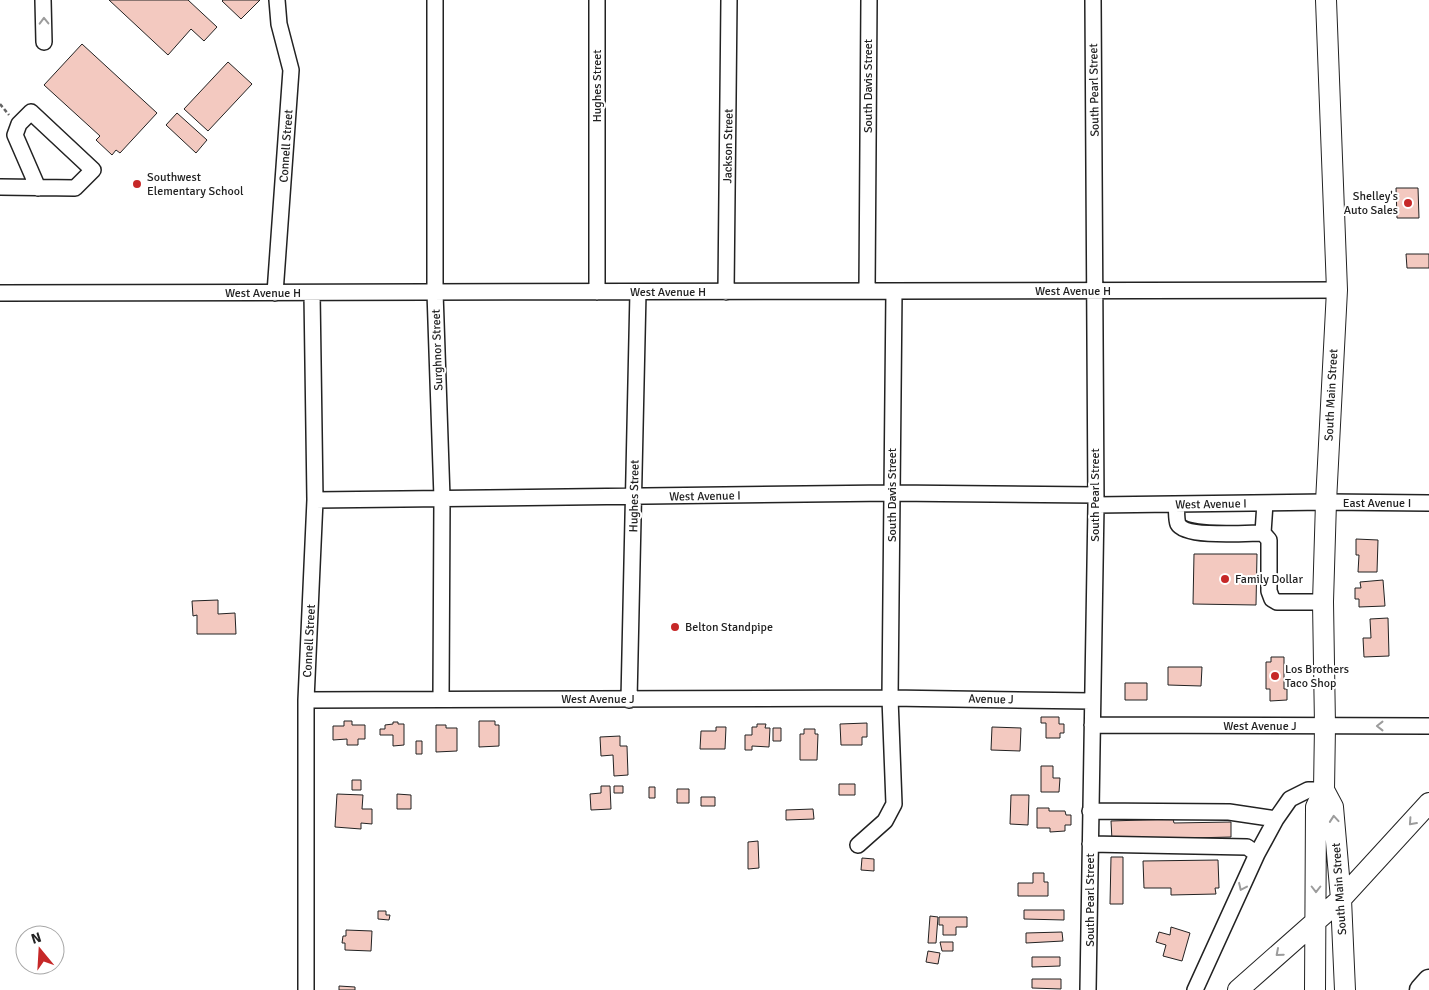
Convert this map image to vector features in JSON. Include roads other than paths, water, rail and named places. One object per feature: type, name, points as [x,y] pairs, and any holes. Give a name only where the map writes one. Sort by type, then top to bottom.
[{"type":"highway","points":[[1421,990],[1429,981]]},
{"type":"main road","name":"South Main Street","points":[[1315,990],[1316,807],[1324,790],[1326,502],[1337,290],[1326,0]]},
{"type":"main road","name":"South Main Street","points":[[1324,790],[1333,807],[1341,899],[1345,990]]},
{"type":"main road","points":[[1238,990],[1341,899],[1429,803]]},
{"type":"street","points":[[43,0],[44,42]]},
{"type":"street","name":"Connell Street","points":[[275,293],[291,70],[279,24],[277,0]]},
{"type":"street","name":"Surghnor Street","points":[[435,0],[435,292],[442,498],[441,699]]},
{"type":"street","name":"Hughes Street","points":[[597,0],[597,292]]},
{"type":"street","name":"Jackson Street","points":[[726,292],[729,0]]},
{"type":"street","name":"South Davis Street","points":[[867,291],[869,0]]},
{"type":"street","name":"South Pearl Street","points":[[1088,990],[1091,701],[1096,500],[1093,0]]},
{"type":"street","points":[[0,187],[38,188],[75,188],[93,170],[31,112],[19,124],[15,135],[38,188]]},
{"type":"street","name":"West Avenue H","points":[[0,293],[1337,290]]},
{"type":"street","name":"South Davis Street","points":[[858,845],[885,821],[894,804],[890,698],[894,291]]},
{"type":"street","name":"Connell Street","points":[[306,990],[306,700],[315,500],[312,292]]},
{"type":"street","name":"Hughes Street","points":[[629,700],[638,292]]},
{"type":"street","name":"West Avenue I","points":[[315,500],[892,493],[1176,504],[1326,502]]},
{"type":"street","name":"East Avenue I","points":[[1326,502],[1429,503]]},
{"type":"street","points":[[1265,503],[1263,533],[1268,540],[1272,599],[1277,602],[1324,602]]},
{"type":"street","points":[[1176,504],[1178,524],[1184,530],[1196,533],[1263,533]]},
{"type":"street","name":"West Avenue J","points":[[306,700],[890,698]]},
{"type":"street","name":"Avenue J","points":[[890,698],[1091,701]]},
{"type":"street","name":"West Avenue J","points":[[1092,725],[1429,726]]},
{"type":"street","points":[[1195,990],[1276,819],[1290,799],[1308,790],[1324,790]]},
{"type":"street","points":[[1090,811],[1229,812],[1276,819]]},
{"type":"street","points":[[1090,844],[1247,847],[1258,854]]},
{"type":"place","name":"Southwest Elementary School","points":[[137,184]]},
{"type":"place","name":"Shelley's Auto Sales","points":[[1408,203]]},
{"type":"place","name":"Family Dollar","points":[[1225,579]]},
{"type":"place","name":"Belton Standpipe","points":[[675,627]]},
{"type":"place","name":"Los Brothers Taco Shop","points":[[1275,676]]}]
